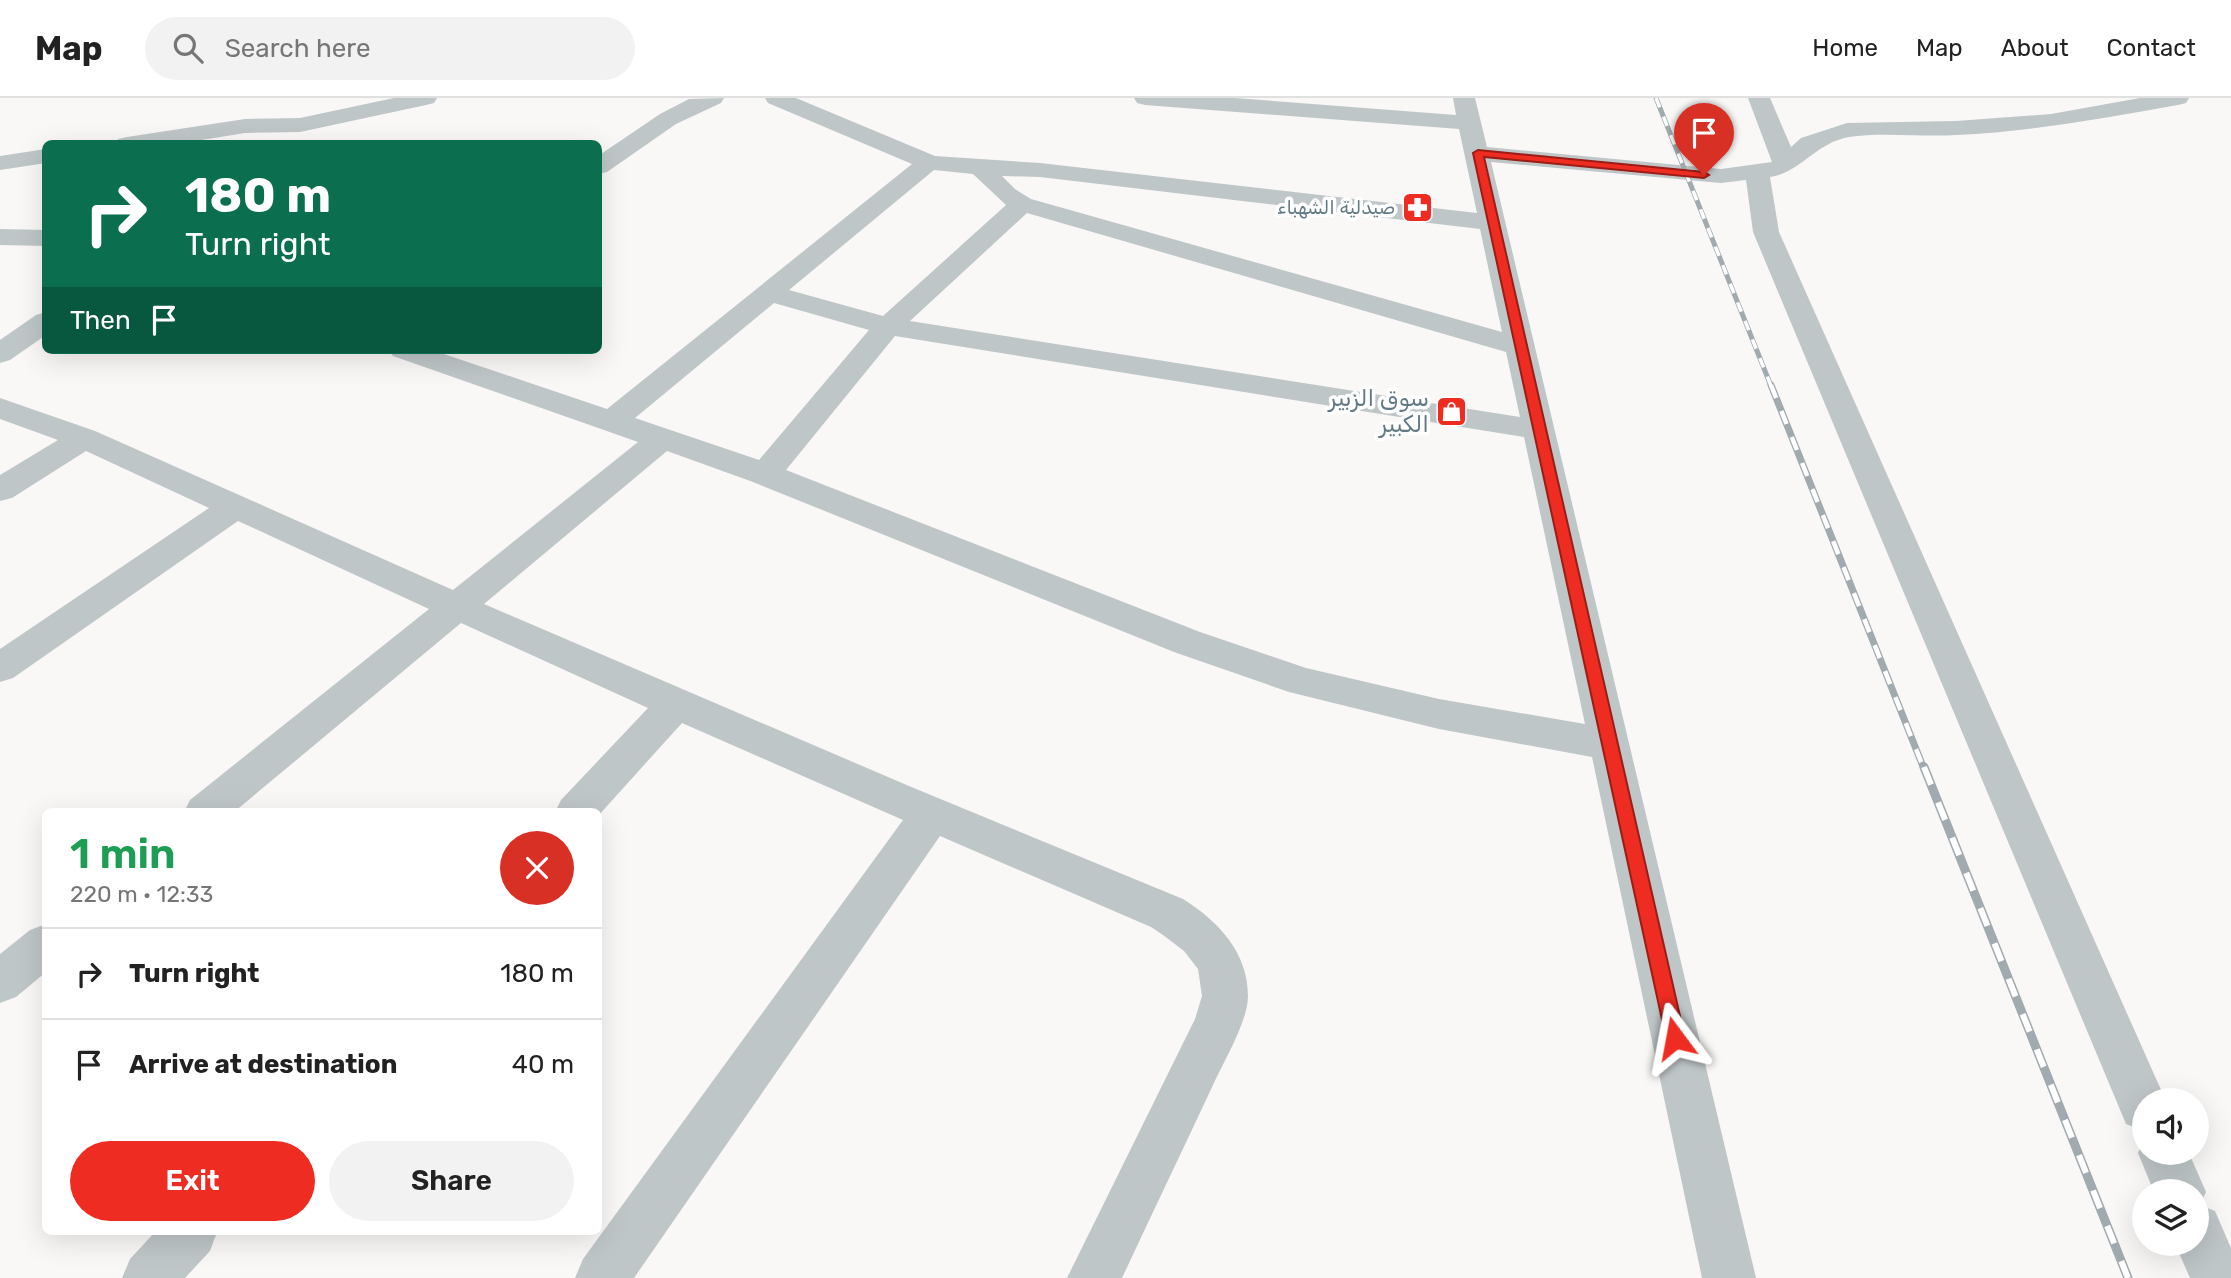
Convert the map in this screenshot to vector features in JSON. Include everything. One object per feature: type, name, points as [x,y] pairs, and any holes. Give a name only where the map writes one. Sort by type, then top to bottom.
[{"type":"street","points":[[145,140],[251,116],[300,125],[426,98]]},
{"type":"street","points":[[602,164],[694,104],[713,98]]},
{"type":"street","points":[[776,98],[816,104],[929,162],[981,168],[1040,170],[1494,223]]},
{"type":"street","points":[[1145,98],[1471,125],[1721,176],[1771,168],[1810,143],[1847,130],[1956,128],[2051,121],[2178,98]]},
{"type":"street","points":[[1759,98],[1771,168],[1766,232],[2136,1088]]},
{"type":"street","points":[[282,140],[300,125]]},
{"type":"street","points":[[1471,125],[1729,1278]]},
{"type":"street","points":[[0,163],[42,157]]},
{"type":"street","points":[[612,421],[929,162]]},
{"type":"street","points":[[981,168],[1006,194],[1023,204],[1521,347]]},
{"type":"street","points":[[765,474],[888,326],[1023,204]]},
{"type":"street","points":[[0,237],[42,238]]},
{"type":"street","points":[[768,293],[888,326],[1540,430]]},
{"type":"street","points":[[0,354],[42,324]]},
{"type":"street","points":[[415,354],[765,474],[1187,642],[1303,682],[1439,714],[1610,744]]},
{"type":"street","points":[[0,408],[84,438],[675,704],[1167,913],[1199,933],[1219,962],[1225,998],[1213,1033],[1094,1278]]},
{"type":"street","points":[[0,490],[84,438]]},
{"type":"street","points":[[210,808],[453,606],[663,438]]},
{"type":"street","points":[[0,668],[235,507]]},
{"type":"street","points":[[580,808],[675,704]]},
{"type":"street","points":[[602,1278],[931,815]]},
{"type":"street","points":[[0,982],[42,947]]},
{"type":"street","points":[[149,1278],[188,1235]]},
{"type":"street","points":[[2207,1256],[2217,1278]]},
{"type":"railway","points":[[1656,98],[1771,386]]},
{"type":"railway","points":[[1771,385],[1924,769]]},
{"type":"railway","points":[[1924,767],[2128,1278]]},
{"type":"place","name":"صيدلية الشهباء","points":[[1418,207]]},
{"type":"place","name":"سوق الزبير الكبير","points":[[1452,411]]},
{"type":"route","points":[[1675,1038],[1478,153],[1704,175]]}]
